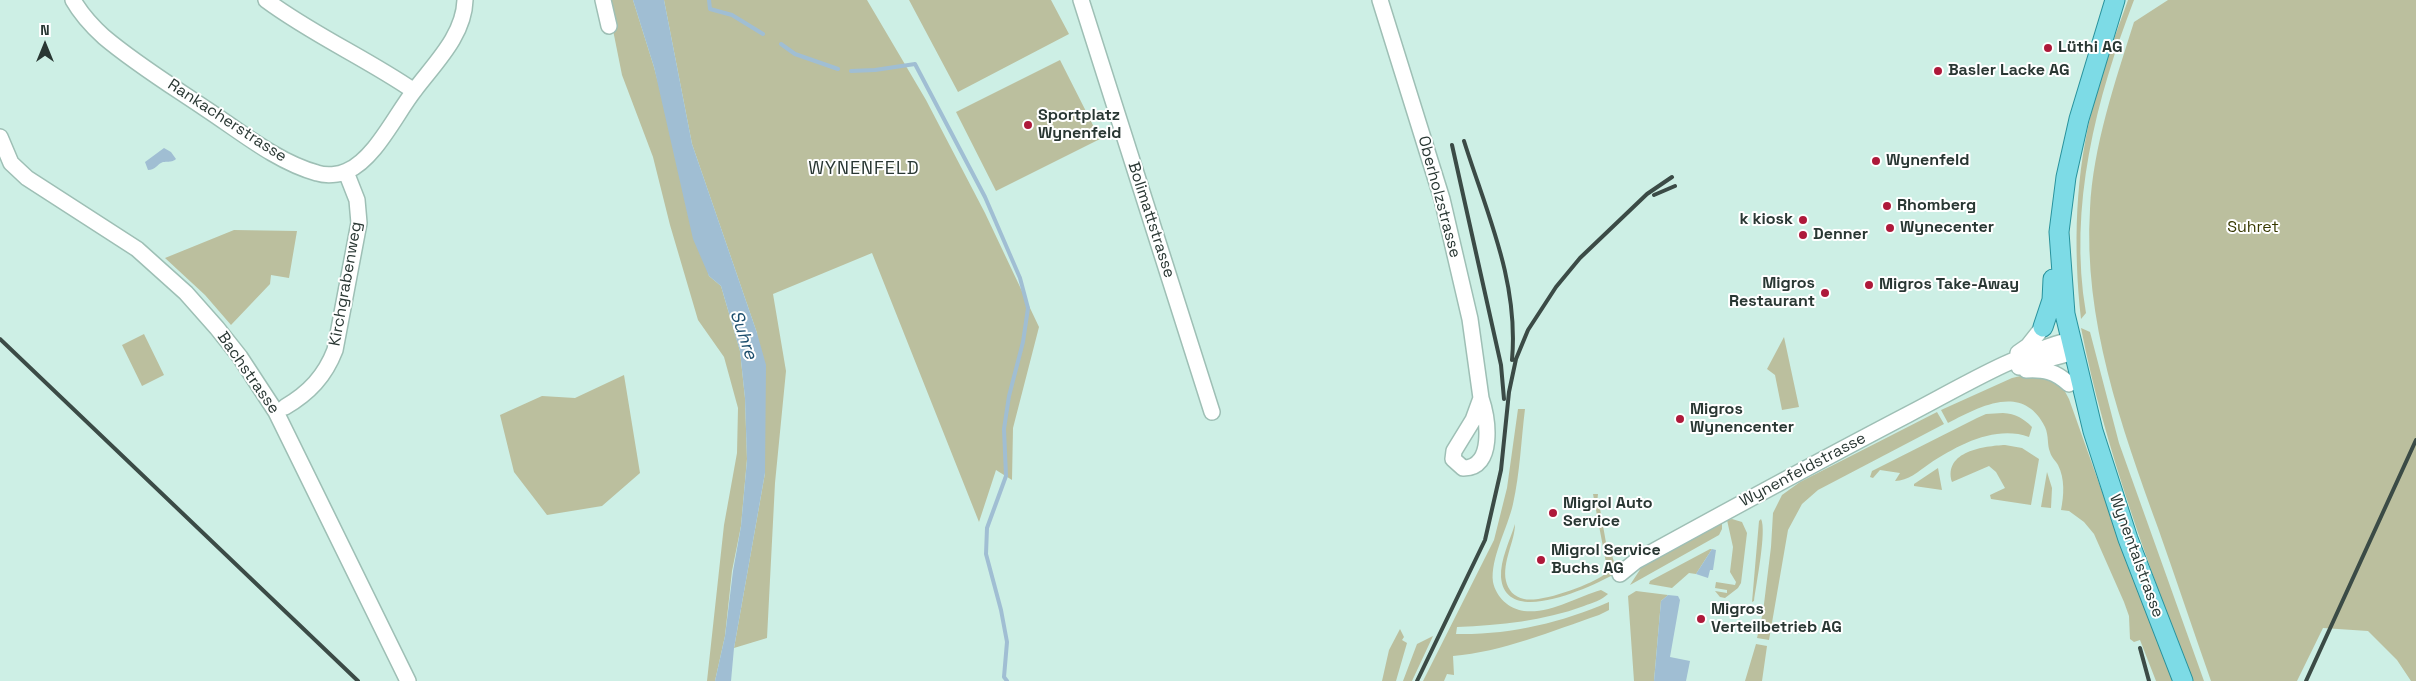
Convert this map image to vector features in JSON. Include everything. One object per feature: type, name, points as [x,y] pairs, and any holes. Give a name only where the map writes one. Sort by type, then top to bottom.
[{"type":"main road","name":"Wynentalstrasse","points":[[2115,0],[2090,81],[2066,177],[2059,232],[2066,314],[2093,431],[2128,539],[2183,681]]},
{"type":"main road","name":"Wynentalstrasse","points":[[2043,327],[2052,300],[2052,238],[2062,162],[2069,133],[2090,81]]},
{"type":"main road","name":"Wynentalstrasse","points":[[2068,384],[2078,397],[2093,431]]},
{"type":"street","name":"Rankacherstrasse","points":[[73,0],[78,10],[104,37],[153,74],[260,145],[301,168],[320,174],[346,172]]},
{"type":"street","points":[[266,0],[308,30],[414,91]]},
{"type":"street","points":[[346,172],[360,164],[414,91],[443,56],[459,24],[465,0]]},
{"type":"street","points":[[603,0],[608,26]]},
{"type":"street","name":"Bolimattstrasse","points":[[1081,0],[1212,412]]},
{"type":"street","name":"Oberholzstrasse","points":[[1380,0],[1442,199],[1470,319],[1481,398]]},
{"type":"street","name":"Bachstrasse","points":[[0,137],[11,163],[26,178],[137,249],[186,293],[218,328],[240,357],[276,412],[408,681]]},
{"type":"street","name":"Kirchgrabenweg","points":[[285,407],[318,382],[331,362],[335,350],[359,223],[357,200],[346,172]]},
{"type":"street","name":"Wynenfeldstrasse","points":[[1996,372],[2028,346],[2043,327]]},
{"type":"street","name":"Wynenfeldstrasse","points":[[1620,574],[1636,561],[1772,485],[2041,348],[2072,346]]},
{"type":"street","name":"Wynenfeldstrasse","points":[[1996,372],[2042,369],[2052,372],[2068,384]]},
{"type":"green space","points":[[607,0],[633,0],[654,67],[709,276],[721,286],[740,351],[745,398],[747,459],[741,526],[732,571],[725,636],[715,681],[707,681],[724,525],[737,453],[738,408],[724,357],[698,320],[670,225],[653,157],[622,75]]},
{"type":"green space","points":[[664,0],[867,0],[926,100],[985,213],[1039,327],[1013,428],[1012,480],[996,470],[979,522],[872,253],[773,294],[786,371],[775,483],[767,638],[734,648],[765,473],[757,333],[692,144]]},
{"type":"green space","points":[[909,0],[1051,0],[1069,34],[958,92]]},
{"type":"green space","points":[[2128,0],[2134,0],[2120,38],[2097,115],[2083,193],[2081,273],[2086,313],[2081,319],[2077,264],[2079,183],[2088,129],[2098,89]]},
{"type":"green space","name":"Suhret","points":[[2168,0],[2416,0],[2416,681],[2411,681],[2397,660],[2368,631],[2323,628],[2297,681],[2211,681],[2118,411],[2099,331],[2092,291],[2089,250],[2090,209],[2095,162],[2106,114],[2134,22]]},
{"type":"green space","name":"Sportplatz Wynenfeld","points":[[1060,60],[1100,139],[996,191],[956,112]]},
{"type":"green space","points":[[234,230],[297,231],[289,278],[271,275],[270,284],[231,325],[205,295],[165,258]]},
{"type":"green space","points":[[2081,328],[2090,332],[2119,443],[2204,681],[2192,681],[2129,507],[2102,418]]},
{"type":"green space","points":[[144,334],[164,375],[142,386],[122,345]]},
{"type":"green space","points":[[1784,337],[1799,407],[1782,410],[1775,375],[1767,369]]},
{"type":"green space","points":[[2033,373],[2061,384],[2069,399],[2106,503],[2177,681],[2156,681],[2140,640],[2134,642],[2130,639],[2129,616],[2094,534],[2084,522],[2069,511],[2061,510],[2062,476],[2051,454],[2045,427],[2036,413],[2025,405],[2013,402],[2000,402],[1987,405],[1948,423],[1941,410],[2012,378]]},
{"type":"green space","points":[[624,375],[640,473],[602,506],[547,515],[514,472],[500,415],[542,396],[575,398]]},
{"type":"green space","points":[[1518,409],[1525,409],[1519,469],[1511,513],[1494,563],[1493,582],[1497,593],[1508,605],[1524,611],[1553,608],[1601,590],[1608,594],[1594,602],[1569,611],[1537,619],[1457,627],[1456,634],[1515,630],[1553,622],[1609,602],[1609,610],[1545,634],[1508,645],[1471,654],[1453,656],[1454,675],[1447,674],[1444,681],[1423,681],[1494,540],[1507,488]]},
{"type":"green space","points":[[1937,412],[1944,424],[1818,490],[1802,504],[1788,530],[1769,640],[1757,638],[1763,612],[1773,513],[1782,495],[1800,482]]},
{"type":"green space","points":[[2003,413],[2016,415],[2029,424],[2032,427],[2029,437],[2003,433],[1990,435],[1952,450],[1913,475],[1900,481],[1895,481],[1900,473],[1880,470],[1873,478],[1870,477],[1872,471],[1977,418],[1986,414]]},
{"type":"green space","points":[[2005,445],[2022,448],[2039,459],[2031,505],[1991,499],[1990,495],[2005,488],[1996,472],[1989,466],[1952,482],[1951,472],[1954,463],[1960,457],[1977,449]]},
{"type":"green space","points":[[1938,468],[1942,490],[1914,486],[1914,484]]},
{"type":"green space","points":[[2047,472],[2052,488],[2051,508],[2041,507]]},
{"type":"green space","points":[[1593,494],[1598,494],[1597,503],[1599,503],[1608,554],[1612,555],[1614,562],[1613,575],[1586,588],[1550,600],[1532,602],[1517,600],[1506,592],[1501,577],[1501,570],[1515,524],[1505,574],[1508,587],[1517,597],[1532,600],[1553,596],[1589,583],[1605,574],[1607,568]]},
{"type":"green space","points":[[1732,519],[1742,522],[1747,533],[1741,583],[1738,588],[1725,598],[1720,597],[1715,591],[1727,593],[1727,590],[1715,588],[1716,582],[1735,585],[1736,582],[1730,572],[1733,547],[1727,520]]},
{"type":"green space","points":[[1761,519],[1763,525],[1762,546],[1754,601],[1752,602],[1759,521]]},
{"type":"green space","points":[[1722,522],[1722,529],[1719,535],[1630,585],[1641,568]]},
{"type":"green space","points":[[1712,549],[1696,574],[1689,573],[1672,588],[1649,584],[1650,581]]},
{"type":"green space","points":[[1636,591],[1668,595],[1661,601],[1654,681],[1634,681],[1628,596]]},
{"type":"green space","points":[[1400,629],[1404,637],[1402,640],[1407,643],[1396,681],[1382,681],[1389,650]]},
{"type":"green space","points":[[1433,636],[1412,681],[1403,681],[1417,644]]},
{"type":"green space","points":[[1756,644],[1767,646],[1762,681],[1745,681]]},
{"type":"water","name":"Suhre","points":[[633,0],[664,0],[692,144],[757,333],[766,365],[765,473],[734,648],[731,681],[715,681],[725,636],[741,526],[747,460],[745,398],[740,351],[721,286],[709,276],[693,239],[654,67]]},
{"type":"water","points":[[164,148],[171,152],[176,159],[163,162],[148,170],[145,162]]},
{"type":"water","points":[[1712,549],[1716,550],[1713,570],[1710,570],[1708,578],[1696,574]]},
{"type":"water","points":[[1668,595],[1678,596],[1680,600],[1670,657],[1690,661],[1686,681],[1654,681],[1661,601]]},
{"type":"waterway","points":[[709,0],[710,9],[732,15],[763,34]]},
{"type":"waterway","points":[[781,44],[795,54],[838,69]]},
{"type":"waterway","points":[[851,71],[875,70],[915,64],[985,197],[1020,278],[1028,308],[1023,342],[1009,396],[1004,429],[1006,476],[987,528],[986,554],[1001,610],[1007,642],[1004,677],[1007,681]]},
{"type":"railway","points":[[1464,141],[1491,222],[1506,276],[1511,303],[1513,331],[1512,360]]},
{"type":"railway","points":[[1452,145],[1501,365],[1504,399]]},
{"type":"railway","points":[[1417,681],[1485,540],[1501,470],[1509,392],[1516,359],[1528,330],[1556,287],[1580,258],[1647,194],[1672,177]]},
{"type":"railway","points":[[1654,195],[1675,186]]},
{"type":"railway","points":[[0,339],[358,681]]},
{"type":"railway","points":[[2306,681],[2416,440]]},
{"type":"railway","points":[[2140,648],[2149,681]]},
{"type":"place","name":"Lüthi AG","points":[[2048,48]]},
{"type":"place","name":"Basler Lacke AG","points":[[1938,71]]},
{"type":"place","name":"Sportplatz Wynenfeld","points":[[1028,125]]},
{"type":"place","name":"Wynenfeld","points":[[1876,161]]},
{"type":"place","name":"Rhomberg","points":[[1887,206]]},
{"type":"place","name":"k kiosk","points":[[1803,220]]},
{"type":"place","name":"Wynecenter","points":[[1890,228]]},
{"type":"place","name":"Denner","points":[[1803,235]]},
{"type":"place","name":"Migros Take-Away","points":[[1869,285]]},
{"type":"place","name":"Migros Restaurant","points":[[1825,293]]},
{"type":"place","name":"Migros Wynencenter","points":[[1680,419]]},
{"type":"place","name":"Migrol Auto Service","points":[[1553,513]]},
{"type":"place","name":"Migrol Service Buchs AG","points":[[1541,560]]},
{"type":"place","name":"Migros Verteilbetrieb AG","points":[[1701,619]]},
{"type":"district","name":"WYNENFELD","points":[[864,169]]}]
